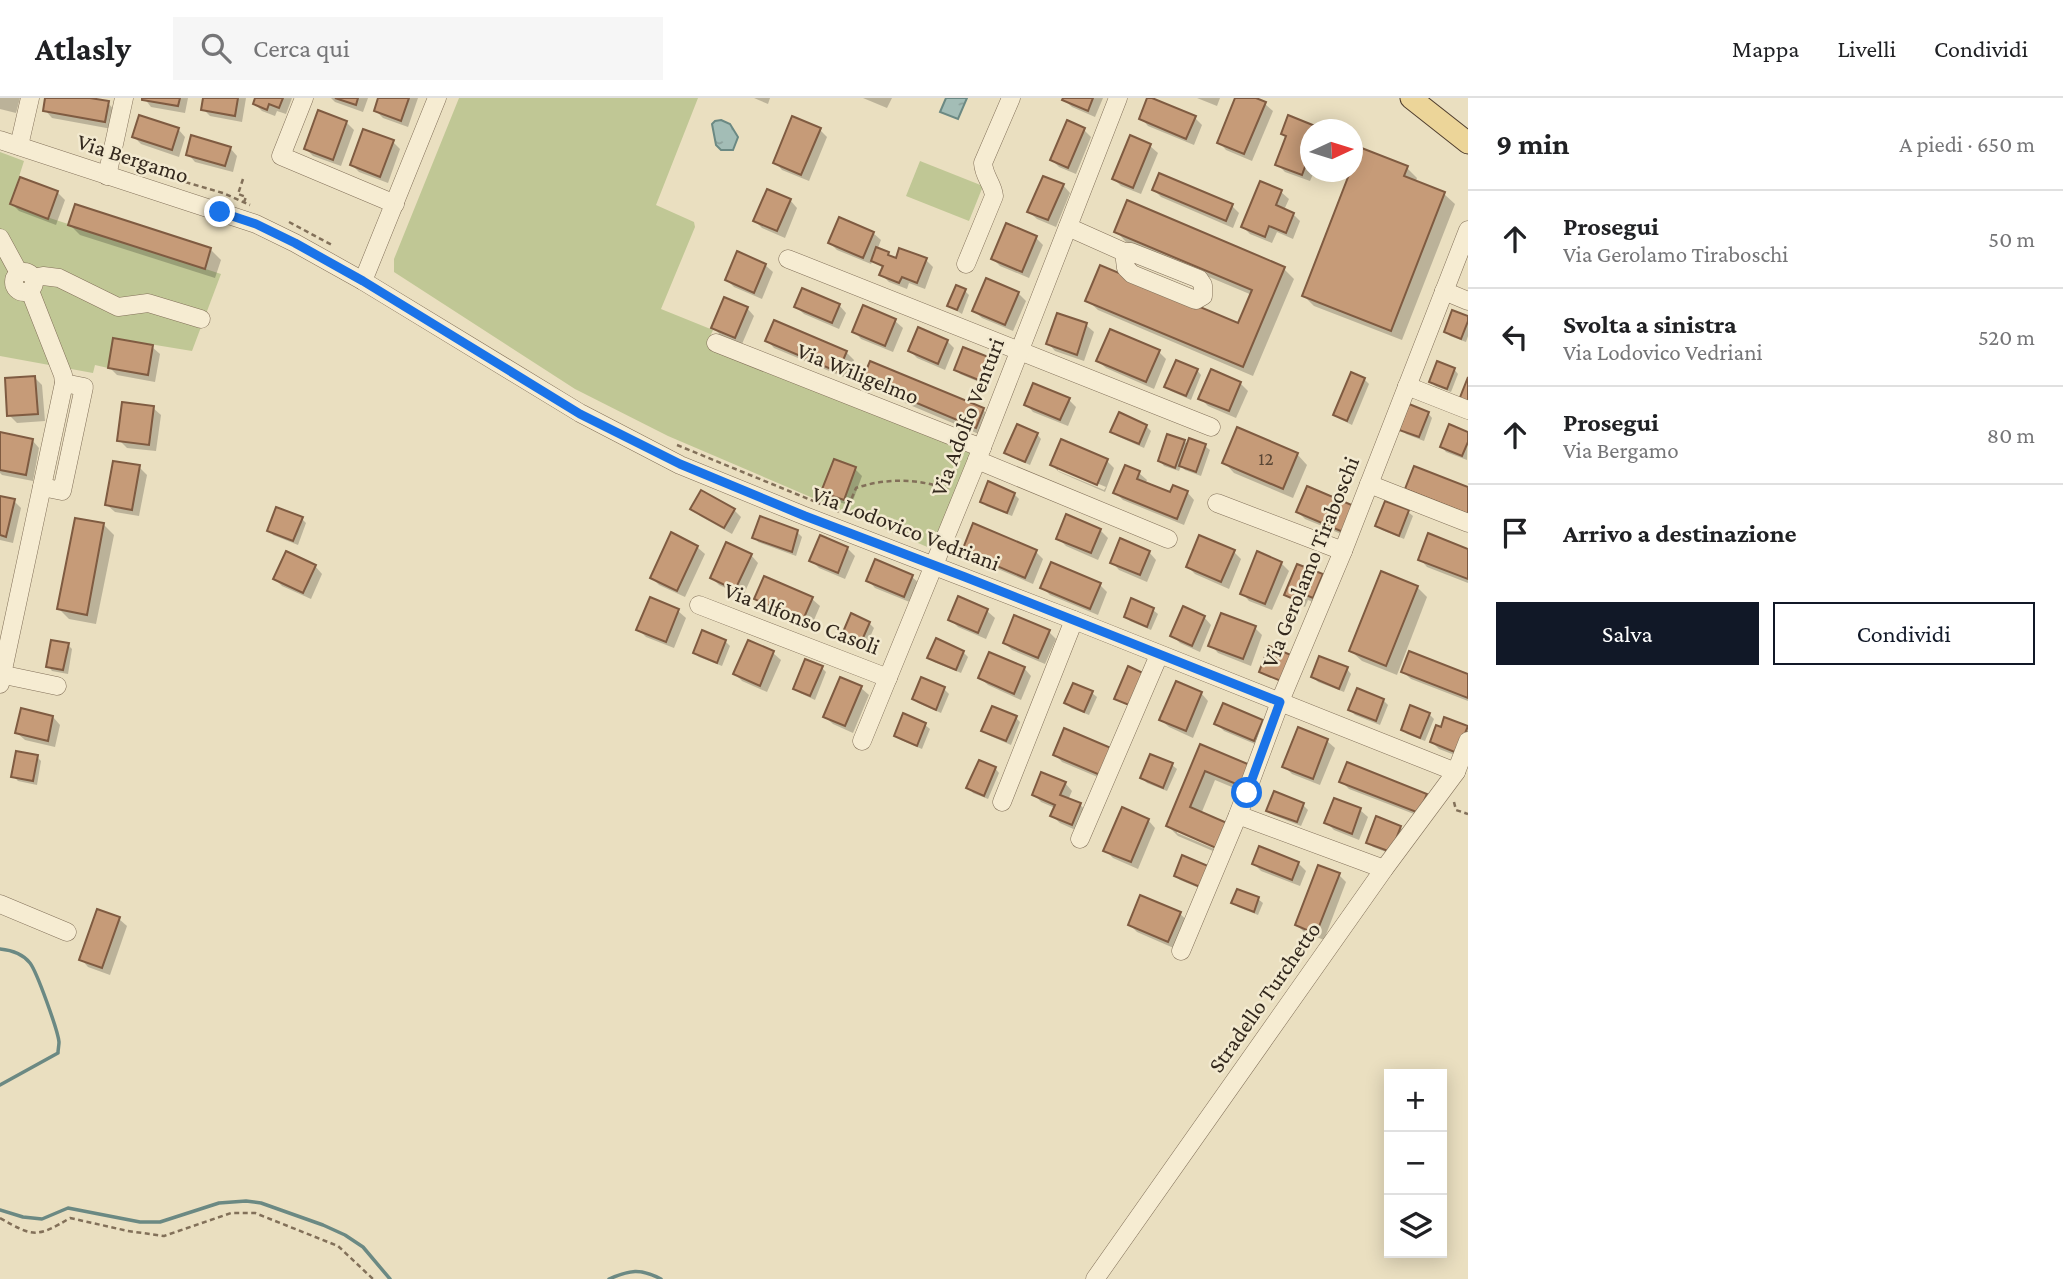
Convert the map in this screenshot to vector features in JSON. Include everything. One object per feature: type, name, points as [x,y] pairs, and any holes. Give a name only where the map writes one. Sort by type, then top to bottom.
[{"type":"main road","points":[[1412,98],[1468,143]]},
{"type":"street","points":[[19,146],[30,98]]},
{"type":"street","points":[[107,176],[124,98]]},
{"type":"street","points":[[304,98],[281,156],[395,204]]},
{"type":"street","points":[[363,281],[437,98]]},
{"type":"street","points":[[966,264],[994,196],[983,172],[983,163],[1011,98]]},
{"type":"street","name":"Via Adolfo Venturi","points":[[862,741],[936,565],[1118,98]]},
{"type":"street","name":"Via Bergamo","points":[[0,140],[256,224],[363,281]]},
{"type":"street","points":[[1068,227],[1124,251]]},
{"type":"street","name":"Via Gerolamo Tiraboschi","points":[[1181,951],[1238,815],[1280,702],[1343,551],[1468,230]]},
{"type":"street","points":[[0,238],[63,375],[64,383],[1,677],[57,686]]},
{"type":"street","points":[[788,259],[1211,427]]},
{"type":"street","points":[[19,283],[43,276],[59,278],[118,307],[148,303],[201,319]]},
{"type":"street","name":"Via Lodovico Vedriani","points":[[363,281],[580,414],[653,452],[805,516],[936,565],[1456,772]]},
{"type":"street","points":[[1444,291],[1468,301]]},
{"type":"street","name":"Via Wiligelmo","points":[[716,343],[979,454],[1168,539]]},
{"type":"street","points":[[1407,386],[1468,410]]},
{"type":"street","points":[[1369,484],[1468,523]]},
{"type":"street","points":[[1217,503],[1343,551]]},
{"type":"street","name":"Via Alfonso Casoli","points":[[699,605],[888,678]]},
{"type":"street","points":[[1002,802],[1074,620]]},
{"type":"street","points":[[1080,839],[1159,655]]},
{"type":"street","name":"Stradello Turchetto","points":[[1095,1279],[1384,869],[1456,772],[1468,741]]},
{"type":"street","points":[[1238,815],[1384,869]]},
{"type":"street","points":[[0,904],[67,932]]},
{"type":"path","points":[[243,179],[238,194],[246,197],[244,202]]},
{"type":"path","points":[[676,445],[845,514],[856,488],[866,485],[921,482],[945,489],[962,498]]},
{"type":"path","points":[[1454,800],[1456,810],[1468,814]]},
{"type":"path","points":[[0,1218],[21,1230],[42,1234],[70,1218],[164,1236],[231,1213],[255,1213],[338,1246],[373,1279]]},
{"type":"green space","points":[[459,98],[698,98],[656,205],[694,222],[695,227],[661,309],[713,330],[708,341],[982,449],[939,552],[668,436],[575,389],[394,272],[394,259]]},
{"type":"green space","points":[[0,152],[24,161],[10,205],[221,274],[192,351],[113,338],[108,368],[95,365],[93,373],[0,356]]},
{"type":"green space","points":[[920,161],[983,186],[969,221],[906,196]]},
{"type":"water","points":[[946,98],[967,98],[958,119],[940,112]]},
{"type":"water","points":[[721,120],[730,124],[738,137],[733,150],[721,150],[716,145],[712,124]]},
{"type":"building","points":[[45,98],[90,98],[109,101],[105,122],[43,111]]},
{"type":"building","points":[[142,98],[180,98],[178,106]]},
{"type":"building","points":[[203,98],[238,98],[235,116],[201,110]]},
{"type":"building","points":[[255,98],[283,98],[279,108],[269,104],[267,110],[253,104]]},
{"type":"building","points":[[335,98],[358,98],[356,105]]},
{"type":"building","points":[[378,98],[409,98],[401,121],[374,111]]},
{"type":"building","points":[[1093,98],[1088,111],[1062,100]]},
{"type":"building","points":[[1147,98],[1196,116],[1186,139],[1139,119]]},
{"type":"building","points":[[1235,98],[1256,98],[1266,102],[1244,154],[1217,143]]},
{"type":"building","points":[[318,110],[347,121],[333,160],[304,149]]},
{"type":"building","points":[[139,115],[179,128],[172,150],[132,137]]},
{"type":"building","points":[[1288,115],[1300,120],[1300,174],[1275,165],[1286,136],[1281,134]]},
{"type":"building","points":[[792,116],[821,128],[801,175],[773,163]]},
{"type":"building","points":[[1067,120],[1085,128],[1068,168],[1050,160]]},
{"type":"building","points":[[363,129],[394,140],[380,177],[350,165]]},
{"type":"building","points":[[191,135],[231,147],[225,166],[186,155]]},
{"type":"building","points":[[1130,135],[1151,144],[1133,188],[1112,179]]},
{"type":"building","points":[[1363,149],[1408,166],[1404,176],[1445,192],[1391,331],[1302,296],[1346,182],[1363,182]]},
{"type":"building","points":[[1159,173],[1233,204],[1226,221],[1152,190]]},
{"type":"building","points":[[1043,176],[1064,184],[1048,220],[1027,212]]},
{"type":"building","points":[[20,177],[58,191],[48,219],[10,204]]},
{"type":"building","points":[[1260,181],[1282,190],[1276,205],[1294,213],[1286,233],[1269,226],[1265,237],[1241,227]]},
{"type":"building","points":[[767,189],[791,199],[777,231],[753,221]]},
{"type":"building","points":[[1127,200],[1285,267],[1243,367],[1085,301],[1100,265],[1238,323],[1252,290],[1114,232]]},
{"type":"building","points":[[75,204],[211,248],[205,269],[68,225]]},
{"type":"building","points":[[839,217],[874,232],[863,258],[828,243]]},
{"type":"building","points":[[1006,223],[1037,236],[1022,272],[991,259]]},
{"type":"building","points":[[876,247],[896,258],[899,248],[927,258],[917,283],[902,277],[899,283],[879,275],[883,266],[871,261]]},
{"type":"building","points":[[737,251],[766,264],[754,293],[725,280]]},
{"type":"building","points":[[986,278],[1019,292],[1005,325],[972,311]]},
{"type":"building","points":[[956,285],[966,289],[957,310],[947,306]]},
{"type":"building","points":[[802,288],[840,304],[832,323],[794,307]]},
{"type":"building","points":[[724,297],[748,307],[735,338],[711,328]]},
{"type":"building","points":[[863,305],[896,319],[885,346],[852,332]]},
{"type":"building","points":[[1452,310],[1468,316],[1461,339],[1444,332]]},
{"type":"building","points":[[1057,313],[1087,323],[1077,355],[1046,344]]},
{"type":"building","points":[[774,320],[847,351],[838,372],[765,341]]},
{"type":"building","points":[[918,327],[948,340],[938,364],[908,351]]},
{"type":"building","points":[[1110,329],[1160,350],[1146,382],[1096,361]]},
{"type":"building","points":[[113,338],[153,345],[148,375],[108,368]]},
{"type":"building","points":[[963,347],[991,358],[981,381],[954,370]]},
{"type":"building","points":[[1176,360],[1198,369],[1186,396],[1164,387]]},
{"type":"building","points":[[870,361],[984,408],[976,428],[862,380]]},
{"type":"building","points":[[1437,361],[1455,368],[1447,389],[1429,382]]},
{"type":"building","points":[[1211,369],[1241,382],[1229,411],[1198,399]]},
{"type":"building","points":[[1351,372],[1365,378],[1347,421],[1333,415]]},
{"type":"building","points":[[35,376],[38,414],[7,416],[5,378]]},
{"type":"building","points":[[1468,377],[1468,404],[1459,400]]},
{"type":"building","points":[[1033,383],[1070,398],[1060,420],[1024,405]]},
{"type":"building","points":[[122,402],[154,406],[149,445],[117,441]]},
{"type":"building","points":[[1409,404],[1429,412],[1419,437],[1399,430]]},
{"type":"building","points":[[1119,412],[1147,425],[1139,444],[1110,432]]},
{"type":"building","points":[[1017,424],[1038,433],[1025,462],[1004,453]]},
{"type":"building","points":[[1449,424],[1468,432],[1468,442],[1462,456],[1440,447]]},
{"type":"building","points":[[1237,427],[1298,453],[1283,489],[1222,463]]},
{"type":"building","points":[[0,432],[33,439],[26,475],[0,470]]},
{"type":"building","points":[[1167,434],[1185,440],[1175,468],[1158,461]]},
{"type":"building","points":[[1189,438],[1206,444],[1196,472],[1179,466]]},
{"type":"building","points":[[1061,439],[1108,459],[1097,485],[1050,465]]},
{"type":"building","points":[[834,459],[856,467],[844,500],[821,492]]},
{"type":"building","points":[[113,461],[140,465],[132,510],[105,505]]},
{"type":"building","points":[[1125,465],[1140,471],[1137,479],[1170,492],[1173,485],[1188,491],[1177,519],[1113,493]]},
{"type":"building","points":[[1414,466],[1468,487],[1468,514],[1405,489]]},
{"type":"building","points":[[988,481],[1015,493],[1007,513],[980,502]]},
{"type":"building","points":[[1307,486],[1354,506],[1343,532],[1296,512]]},
{"type":"building","points":[[701,490],[735,509],[724,528],[690,509]]},
{"type":"building","points":[[0,496],[15,499],[6,537],[0,535]]},
{"type":"building","points":[[1385,501],[1409,510],[1399,536],[1375,526]]},
{"type":"building","points":[[276,507],[303,517],[293,541],[267,531]]},
{"type":"building","points":[[1066,514],[1101,529],[1091,553],[1056,539]]},
{"type":"building","points":[[760,516],[798,530],[792,552],[752,538]]},
{"type":"building","points":[[75,518],[104,523],[87,615],[57,609]]},
{"type":"building","points":[[973,523],[1037,550],[1025,578],[962,551]]},
{"type":"building","points":[[671,532],[698,546],[677,591],[650,578]]},
{"type":"building","points":[[1428,533],[1468,549],[1468,579],[1418,560]]},
{"type":"building","points":[[820,535],[848,547],[838,573],[809,561]]},
{"type":"building","points":[[1199,535],[1235,550],[1221,582],[1186,567]]},
{"type":"building","points":[[1120,538],[1150,551],[1140,575],[1110,563]]},
{"type":"building","points":[[726,542],[752,554],[735,590],[710,578]]},
{"type":"building","points":[[286,551],[316,565],[303,593],[273,579]]},
{"type":"building","points":[[1257,551],[1282,562],[1265,604],[1240,594]]},
{"type":"building","points":[[875,559],[913,575],[904,597],[866,581]]},
{"type":"building","points":[[1051,562],[1101,583],[1090,609],[1040,588]]},
{"type":"building","points":[[1297,564],[1323,574],[1313,598],[1301,593],[1298,601],[1284,595]]},
{"type":"building","points":[[1381,571],[1418,586],[1386,666],[1349,651]]},
{"type":"building","points":[[764,576],[813,597],[803,620],[754,599]]},
{"type":"building","points":[[958,596],[988,609],[978,633],[948,620]]},
{"type":"building","points":[[650,597],[679,609],[666,642],[636,630]]},
{"type":"building","points":[[1131,598],[1154,608],[1147,627],[1124,617]]},
{"type":"building","points":[[1183,606],[1205,616],[1192,646],[1170,636]]},
{"type":"building","points":[[851,613],[870,622],[859,647],[840,639]]},
{"type":"building","points":[[1221,613],[1256,626],[1243,659],[1208,646]]},
{"type":"building","points":[[1014,615],[1050,630],[1038,658],[1003,643]]},
{"type":"building","points":[[702,630],[726,640],[717,663],[693,653]]},
{"type":"building","points":[[936,638],[964,651],[956,670],[927,658]]},
{"type":"building","points":[[51,640],[69,643],[63,670],[46,667]]},
{"type":"building","points":[[748,640],[774,651],[760,686],[733,674]]},
{"type":"building","points":[[1269,646],[1291,655],[1281,681],[1259,672]]},
{"type":"building","points":[[1409,651],[1468,674],[1468,698],[1401,672]]},
{"type":"building","points":[[989,652],[1025,667],[1014,694],[978,678]]},
{"type":"building","points":[[1319,656],[1348,667],[1339,689],[1311,677]]},
{"type":"building","points":[[805,659],[823,666],[810,696],[793,689]]},
{"type":"building","points":[[1128,666],[1143,673],[1129,705],[1114,699]]},
{"type":"building","points":[[840,677],[862,686],[845,726],[823,717]]},
{"type":"building","points":[[921,677],[945,687],[936,710],[912,699]]},
{"type":"building","points":[[1176,681],[1202,692],[1186,731],[1159,720]]},
{"type":"building","points":[[1073,683],[1093,691],[1084,712],[1064,703]]},
{"type":"building","points":[[1357,688],[1384,699],[1376,721],[1348,710]]},
{"type":"building","points":[[1223,703],[1263,720],[1254,741],[1214,724]]},
{"type":"building","points":[[1410,705],[1430,713],[1420,738],[1401,730]]},
{"type":"building","points":[[992,706],[1017,716],[1006,741],[981,731]]},
{"type":"building","points":[[21,708],[53,716],[48,741],[15,733]]},
{"type":"building","points":[[903,713],[926,723],[917,746],[894,736]]},
{"type":"building","points":[[1444,717],[1468,726],[1457,753],[1430,742],[1436,725],[1441,727]]},
{"type":"building","points":[[1298,727],[1328,739],[1313,779],[1282,767]]},
{"type":"building","points":[[1064,728],[1111,748],[1100,775],[1053,755]]},
{"type":"building","points":[[1200,744],[1250,765],[1241,786],[1205,771],[1190,807],[1227,823],[1216,848],[1166,826]]},
{"type":"building","points":[[16,751],[38,755],[33,781],[11,777]]},
{"type":"building","points":[[1150,754],[1173,763],[1163,788],[1140,778]]},
{"type":"building","points":[[979,760],[996,767],[984,796],[966,788]]},
{"type":"building","points":[[1347,762],[1427,794],[1419,813],[1339,782]]},
{"type":"building","points":[[1041,772],[1066,782],[1060,795],[1081,803],[1072,825],[1050,816],[1055,805],[1032,795]]},
{"type":"building","points":[[1274,791],[1304,803],[1297,822],[1266,811]]},
{"type":"building","points":[[1334,798],[1361,808],[1352,834],[1324,823]]},
{"type":"building","points":[[1122,807],[1149,819],[1131,862],[1103,851]]},
{"type":"building","points":[[1376,816],[1401,826],[1391,852],[1366,843]]},
{"type":"building","points":[[1259,846],[1299,862],[1292,880],[1252,864]]},
{"type":"building","points":[[1182,855],[1208,866],[1200,887],[1174,876]]},
{"type":"building","points":[[1318,865],[1340,873],[1316,934],[1295,925]]},
{"type":"building","points":[[1237,889],[1259,897],[1254,912],[1231,903]]},
{"type":"building","points":[[1140,895],[1181,912],[1168,942],[1128,925]]},
{"type":"building","points":[[97,909],[120,917],[102,968],[79,960]]},
{"type":"waterway","points":[[0,949],[16,953],[30,963],[47,1002],[59,1042],[58,1053],[0,1085]]},
{"type":"waterway","points":[[0,1210],[42,1219],[68,1208],[140,1222],[160,1222],[219,1203],[261,1203],[345,1235],[363,1247],[390,1279]]},
{"type":"waterway","points":[[609,1279],[635,1272],[647,1273],[661,1279]]},
{"type":"route","points":[[220,212],[256,224],[295,243],[363,281],[580,414],[653,452],[805,516],[1280,702],[1247,793]]}]
